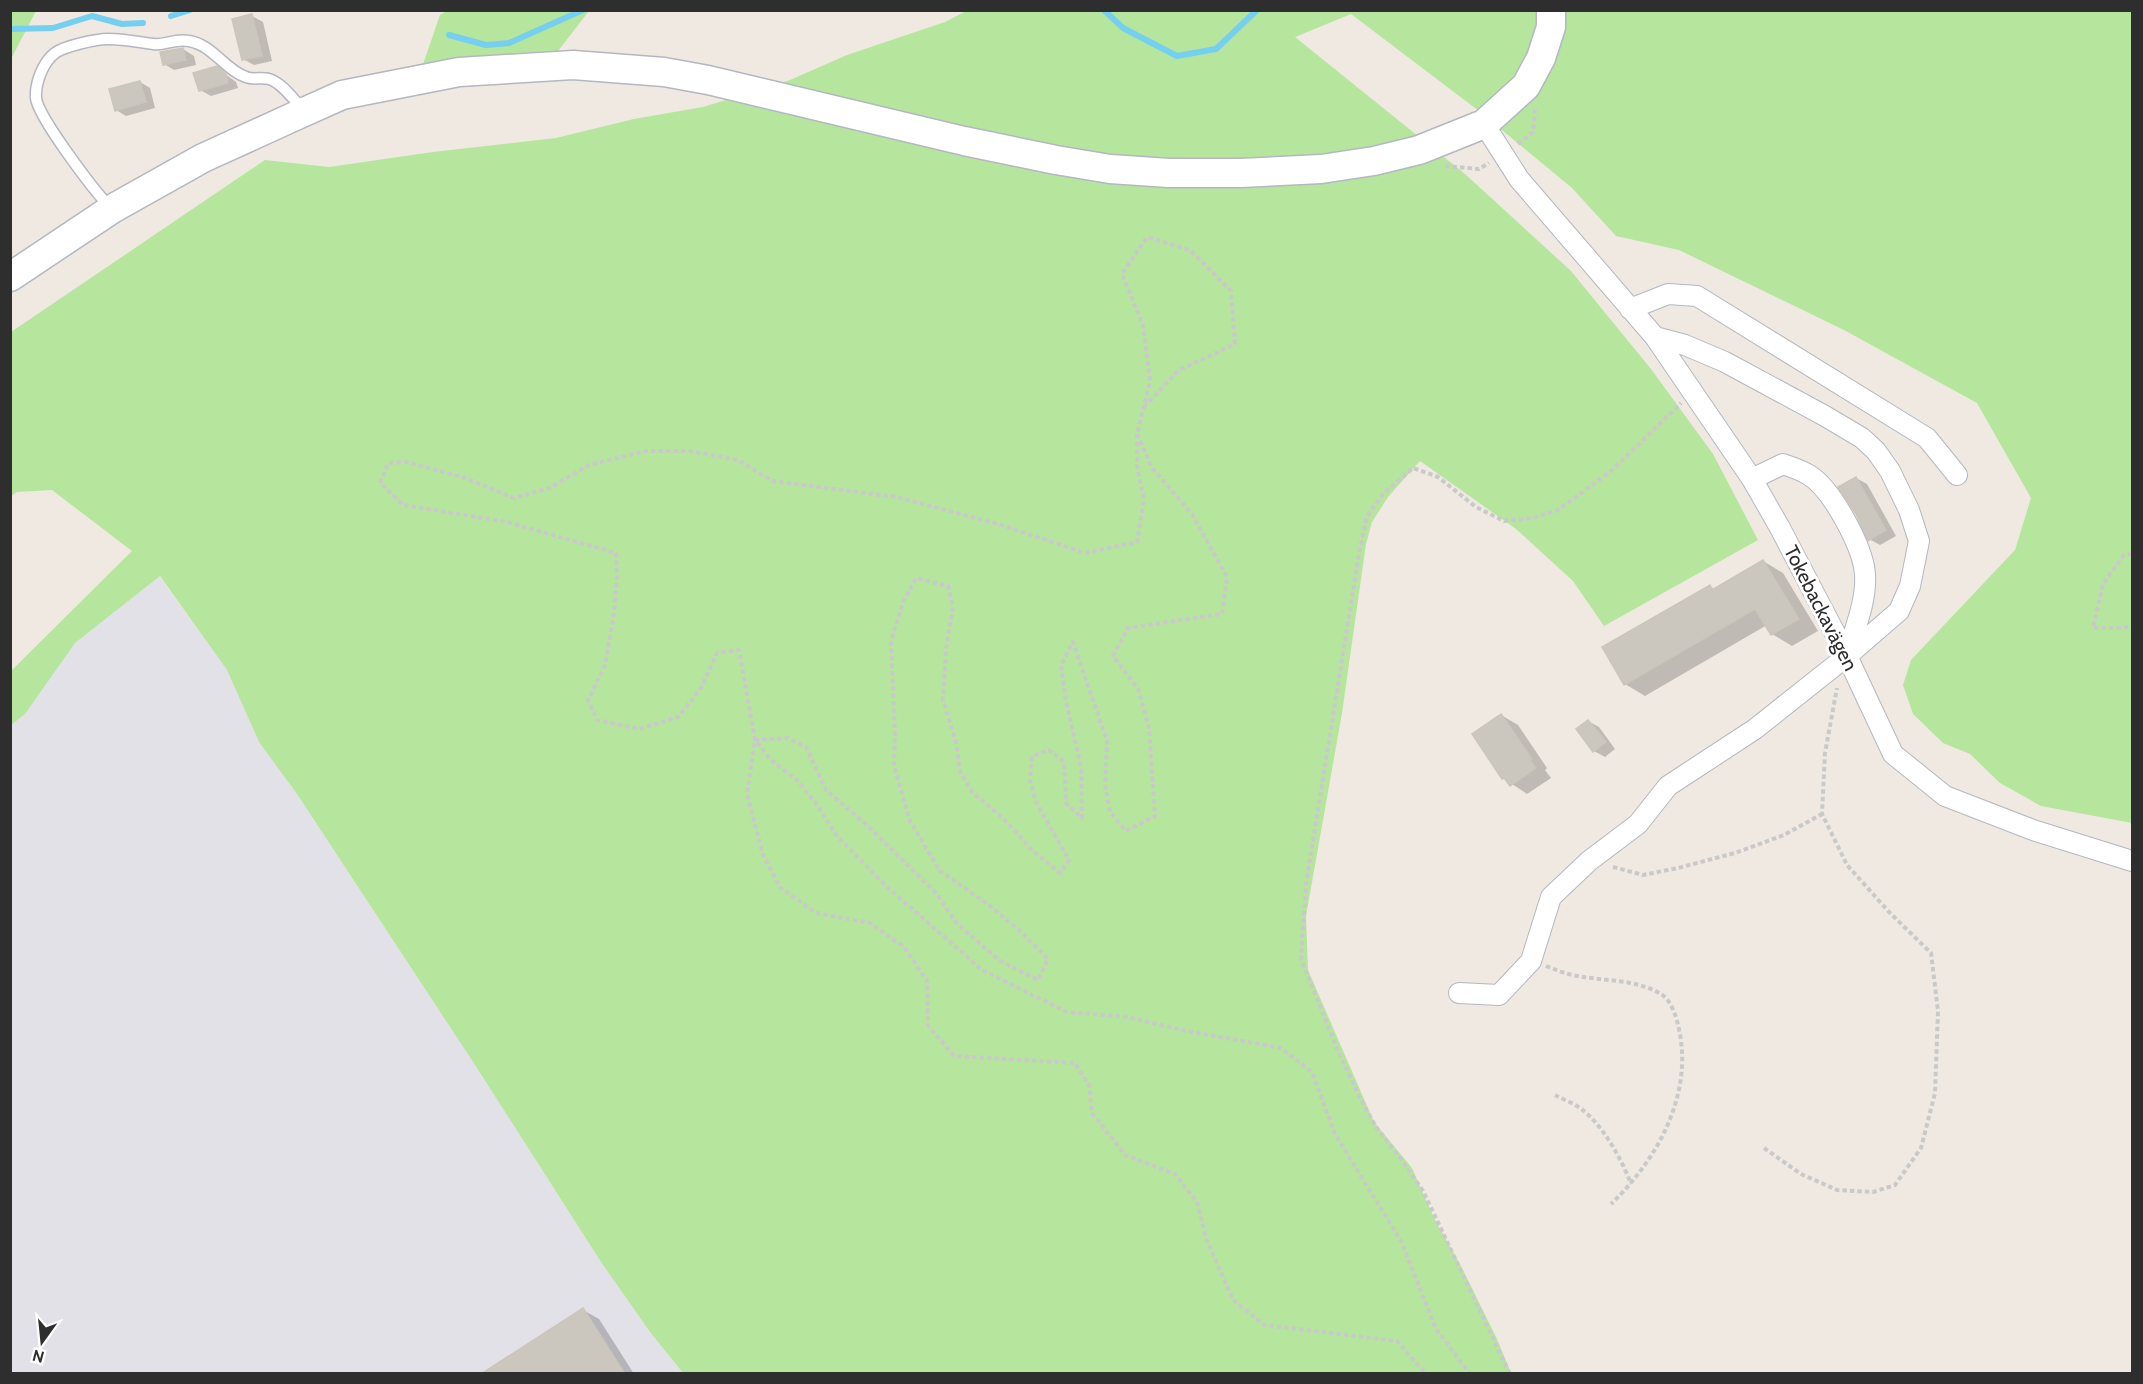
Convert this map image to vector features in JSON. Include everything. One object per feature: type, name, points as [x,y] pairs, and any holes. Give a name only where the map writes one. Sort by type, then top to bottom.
[{"type":"street","points":[[10,277],[112,209],[203,158],[342,94],[459,72],[573,65],[664,72],[708,80],[1056,160],[1110,169],[1169,173],[1321,169],[1419,150],[1484,124],[1526,86],[1541,58],[1551,27],[1551,10]]},
{"type":"street","name":"Tokebackavägen","points":[[1484,124],[1519,179],[1655,337],[1752,479],[1847,656],[1893,754],[1946,796],[2033,830],[2133,861]]},
{"type":"street","points":[[1630,309],[1668,294],[1697,296],[1927,438],[1957,475]]},
{"type":"street","points":[[1459,993],[1499,995],[1531,961],[1551,897],[1589,861],[1638,824],[1668,786],[1755,729],[1847,656],[1899,611],[1910,586],[1919,540],[1909,510],[1890,471],[1876,451],[1862,438],[1825,416],[1725,362],[1685,345],[1655,337]]},
{"type":"street","points":[[1752,479],[1783,464],[1810,476],[1837,505],[1860,550],[1865,573],[1864,593],[1847,656]]},
{"type":"lane","points":[[112,209],[52,130],[36,99],[38,82],[44,65],[55,53],[76,45],[105,39],[138,41],[156,45],[175,39],[191,41],[206,48],[247,78],[267,78],[277,83],[305,111]]},
{"type":"path","points":[[1440,166],[1479,169],[1505,154],[1533,132],[1535,110],[1539,101]]},
{"type":"path","points":[[1144,407],[1179,370],[1235,344],[1231,291],[1190,250],[1147,237],[1122,274],[1143,325],[1150,381],[1137,434],[1137,467],[1144,499],[1137,542],[1085,553],[998,524],[896,498],[772,481],[738,460],[689,451],[646,451],[589,465],[550,488],[514,498],[465,477],[407,462],[388,463],[380,483],[403,505],[507,522],[616,553],[614,613],[605,665],[588,700],[597,720],[639,729],[678,717],[701,688],[717,652],[739,650],[754,740],[747,795],[764,855],[780,887],[816,913],[870,923],[904,947],[927,981],[928,1025],[954,1056],[1075,1063],[1089,1085],[1092,1113],[1125,1155],[1174,1174],[1197,1202],[1206,1238],[1233,1300],[1264,1325],[1397,1341],[1426,1374]]},
{"type":"path","points":[[1510,1374],[1423,1191],[1376,1127],[1359,1096],[1336,1046],[1301,958],[1306,884],[1359,554],[1367,516],[1383,494],[1413,468],[1438,477],[1476,507],[1504,521],[1533,518],[1558,510],[1597,481],[1692,392]]},
{"type":"path","points":[[754,740],[788,738],[806,747],[826,790],[868,826],[936,893],[957,924],[1000,961],[1038,980],[1048,959],[989,905],[940,871],[910,821],[894,766],[891,641],[903,602],[916,578],[948,586],[953,607],[946,648],[943,700],[956,742],[960,771],[972,792],[1004,819],[1033,850],[1060,873],[1069,860],[1036,802],[1030,780],[1032,756],[1049,750],[1064,762],[1066,803],[1082,818],[1081,767],[1065,696],[1061,665],[1073,642],[1107,741],[1105,785],[1110,812],[1126,831],[1155,816],[1149,728],[1138,689],[1113,656],[1128,628],[1222,614],[1227,577],[1192,514],[1152,468],[1137,434]]},
{"type":"path","points":[[2133,554],[2124,555],[2103,584],[2093,628],[2133,626]]},
{"type":"path","points":[[1764,1148],[1801,1174],[1837,1190],[1873,1192],[1895,1185],[1921,1148],[1935,1093],[1938,1011],[1931,953],[1890,913],[1847,865],[1822,814],[1825,753],[1834,698],[1847,656]]},
{"type":"path","points":[[754,740],[770,759],[798,781],[818,806],[836,835],[886,886],[982,969],[1067,1012],[1127,1017],[1182,1030],[1281,1048],[1311,1072],[1335,1134],[1401,1241],[1436,1329],[1470,1374]]},
{"type":"path","points":[[1589,861],[1642,875],[1678,868],[1735,853],[1774,838],[1822,814]]},
{"type":"path","points":[[1531,961],[1576,976],[1612,979],[1663,994],[1676,1014],[1683,1041],[1682,1073],[1673,1114],[1654,1152],[1631,1184],[1611,1204]]},
{"type":"path","points":[[1555,1095],[1584,1111],[1611,1143],[1623,1163],[1631,1184]]},
{"type":"shaded area","points":[[159,576],[227,670],[259,742],[297,794],[601,1262],[650,1332],[683,1373],[11,1374],[11,725],[25,714],[75,643]]},
{"type":"green space","points":[[10,11],[36,11],[11,59]]},
{"type":"green space","points":[[447,11],[589,11],[551,60],[419,76],[440,15]]},
{"type":"green space","points":[[966,11],[2132,11],[2132,823],[2041,806],[2000,783],[1970,754],[1943,743],[1913,714],[1903,685],[1911,660],[2015,550],[2031,498],[1977,403],[1844,330],[1679,250],[1616,236],[1572,188],[1479,111],[1351,14],[1295,37],[1465,174],[1571,271],[1651,369],[1713,454],[1758,540],[1604,626],[1573,581],[1516,529],[1420,461],[1388,497],[1372,522],[1366,544],[1342,713],[1306,916],[1308,970],[1374,1122],[1412,1168],[1434,1218],[1497,1339],[1511,1373],[683,1373],[650,1332],[601,1262],[297,794],[259,742],[227,670],[160,576],[75,643],[25,714],[11,725],[11,671],[132,551],[52,490],[17,492],[11,496],[11,332],[265,160],[329,167],[556,138],[634,119],[703,107],[790,80],[847,55],[945,22]]},
{"type":"building","points":[[252,14],[262,56],[242,60],[232,19]]},
{"type":"building","points":[[183,48],[186,60],[163,65],[160,52]]},
{"type":"building","points":[[217,66],[226,74],[228,83],[199,91],[193,73]]},
{"type":"building","points":[[140,81],[146,102],[115,111],[109,89]]},
{"type":"building","points":[[1856,477],[1886,530],[1868,541],[1856,514],[1838,487]]},
{"type":"building","points":[[1763,560],[1799,619],[1771,635],[1755,609],[1624,685],[1602,647],[1710,585],[1712,590]]},
{"type":"building","points":[[1501,714],[1536,768],[1510,786],[1504,778],[1502,779],[1472,734]]},
{"type":"building","points":[[1588,720],[1606,742],[1593,752],[1576,729]]},
{"type":"building","points":[[583,1308],[625,1374],[481,1374]]},
{"type":"waterway","points":[[171,16],[190,10]]},
{"type":"waterway","points":[[449,35],[486,45],[509,43],[583,10]]},
{"type":"waterway","points":[[1104,10],[1123,28],[1177,56],[1216,49],[1257,10]]},
{"type":"waterway","points":[[10,29],[53,28],[92,16],[122,24],[143,23]]}]
